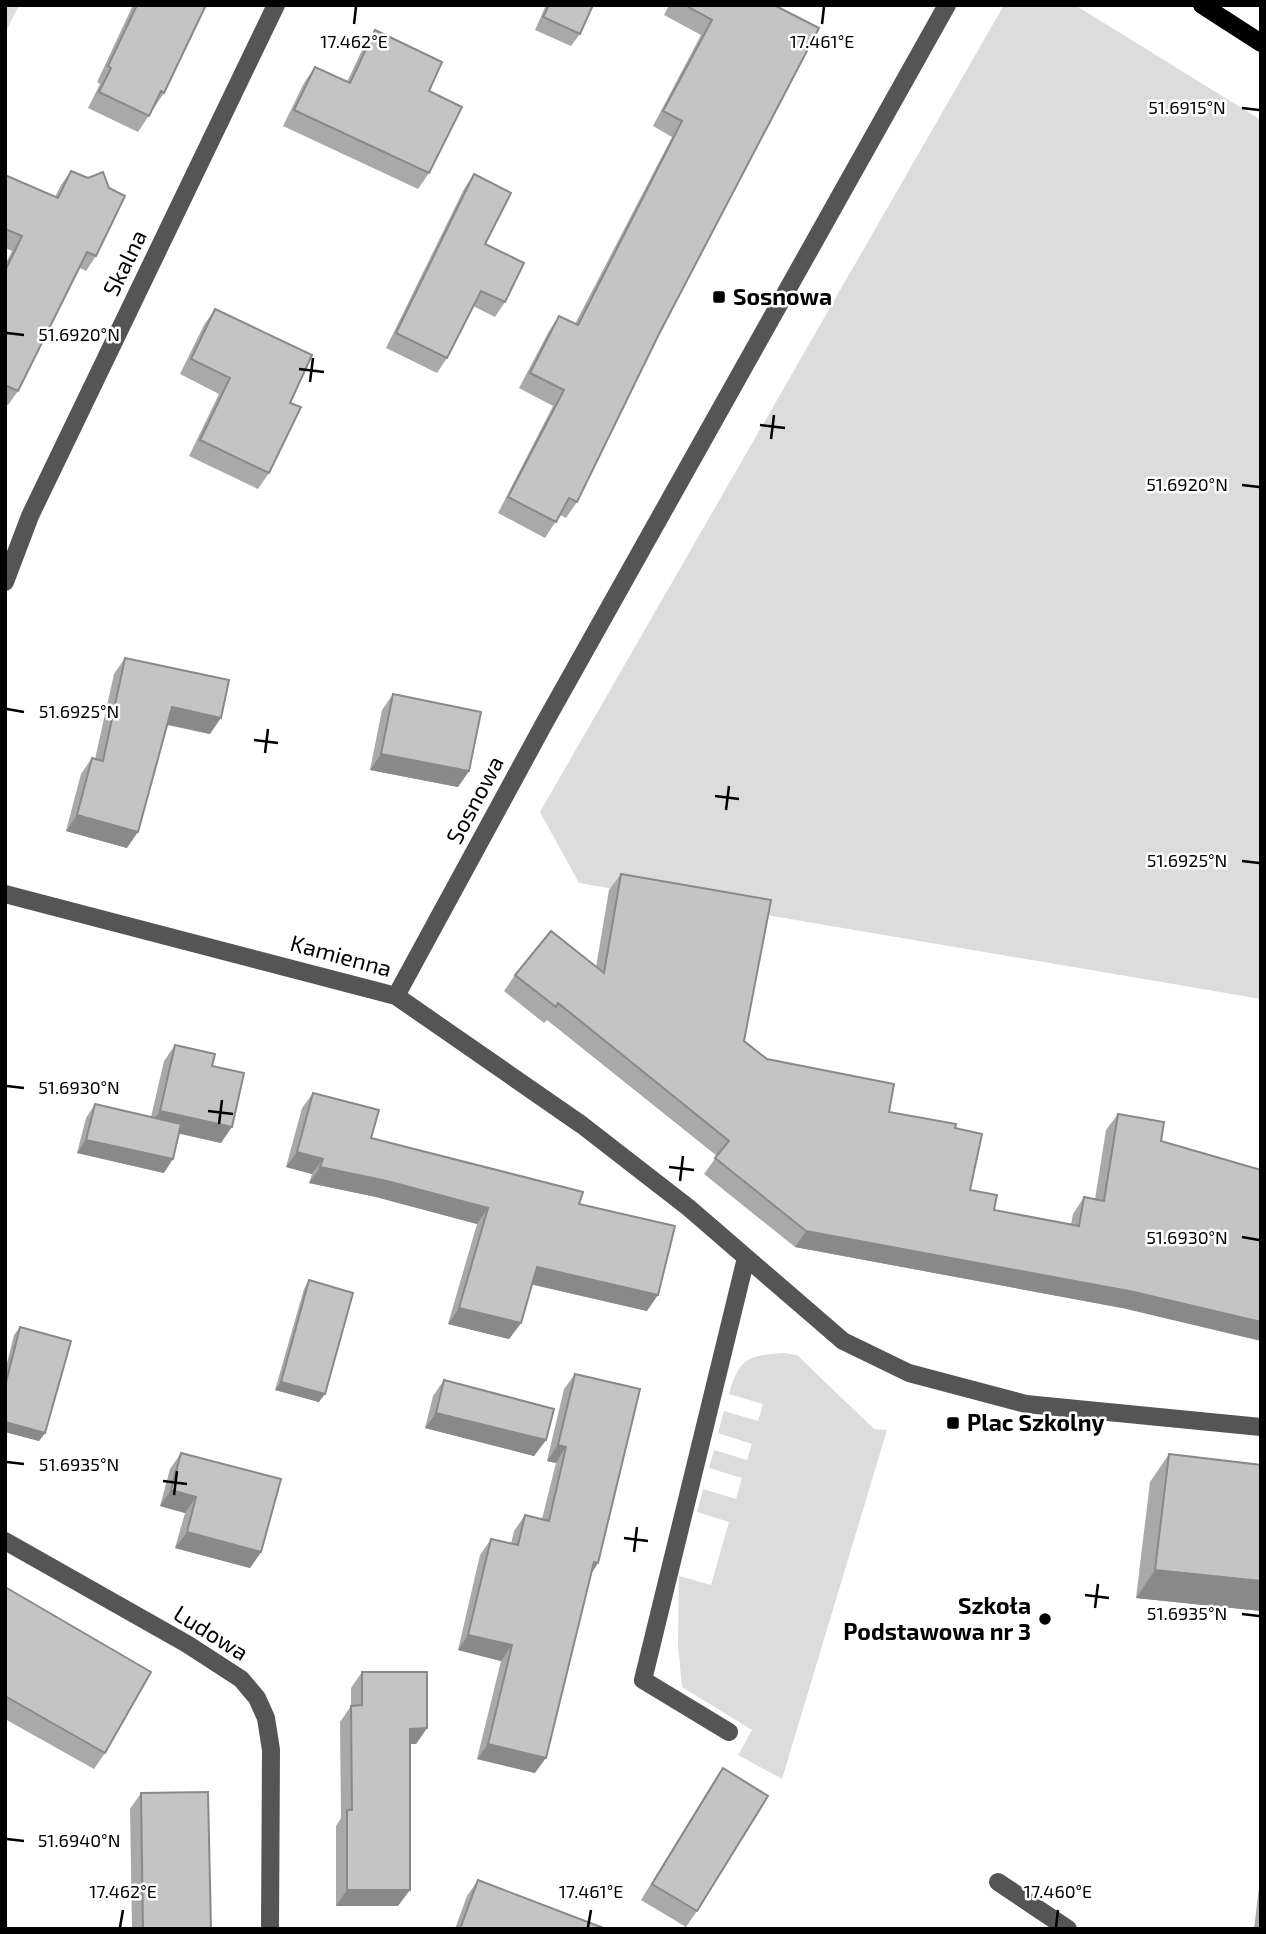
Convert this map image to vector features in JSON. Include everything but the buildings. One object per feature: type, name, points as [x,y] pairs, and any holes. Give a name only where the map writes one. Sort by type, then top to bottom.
[{"type":"main road","points":[[1202,5],[1261,43]]},
{"type":"street","name":"Skalna","points":[[5,582],[30,516],[276,5]]},
{"type":"street","name":"Sosnowa","points":[[396,996],[544,722],[947,5]]},
{"type":"street","name":"Kamienna","points":[[5,894],[396,996],[582,1125],[689,1208],[843,1341],[909,1374],[1027,1404],[1261,1427]]},
{"type":"street","points":[[729,1732],[643,1680],[746,1258]]},
{"type":"street","name":"Ludowa","points":[[5,1541],[187,1644],[241,1679],[257,1698],[266,1718],[271,1750],[270,1929]]},
{"type":"street","points":[[998,1882],[1068,1929]]},
{"type":"shaded area","points":[[5,5],[19,5],[5,33]]},
{"type":"shaded area","points":[[1004,5],[1075,5],[1261,120],[1261,999],[579,883],[540,812]]},
{"type":"shaded area","points":[[784,1353],[797,1355],[874,1429],[887,1430],[782,1779],[738,1755],[752,1730],[682,1687],[678,1645],[679,1576],[711,1585],[729,1522],[697,1512],[703,1489],[736,1499],[742,1478],[709,1468],[714,1450],[747,1460],[752,1444],[718,1433],[724,1411],[758,1421],[763,1404],[729,1394],[733,1382],[742,1366],[754,1357]]},
{"type":"place","name":"Sosnowa","points":[[719,297]]},
{"type":"place","name":"Plac Szkolny","points":[[953,1423]]},
{"type":"place","name":"Szkoła Podstawowa nr 3","points":[[1045,1619]]}]
